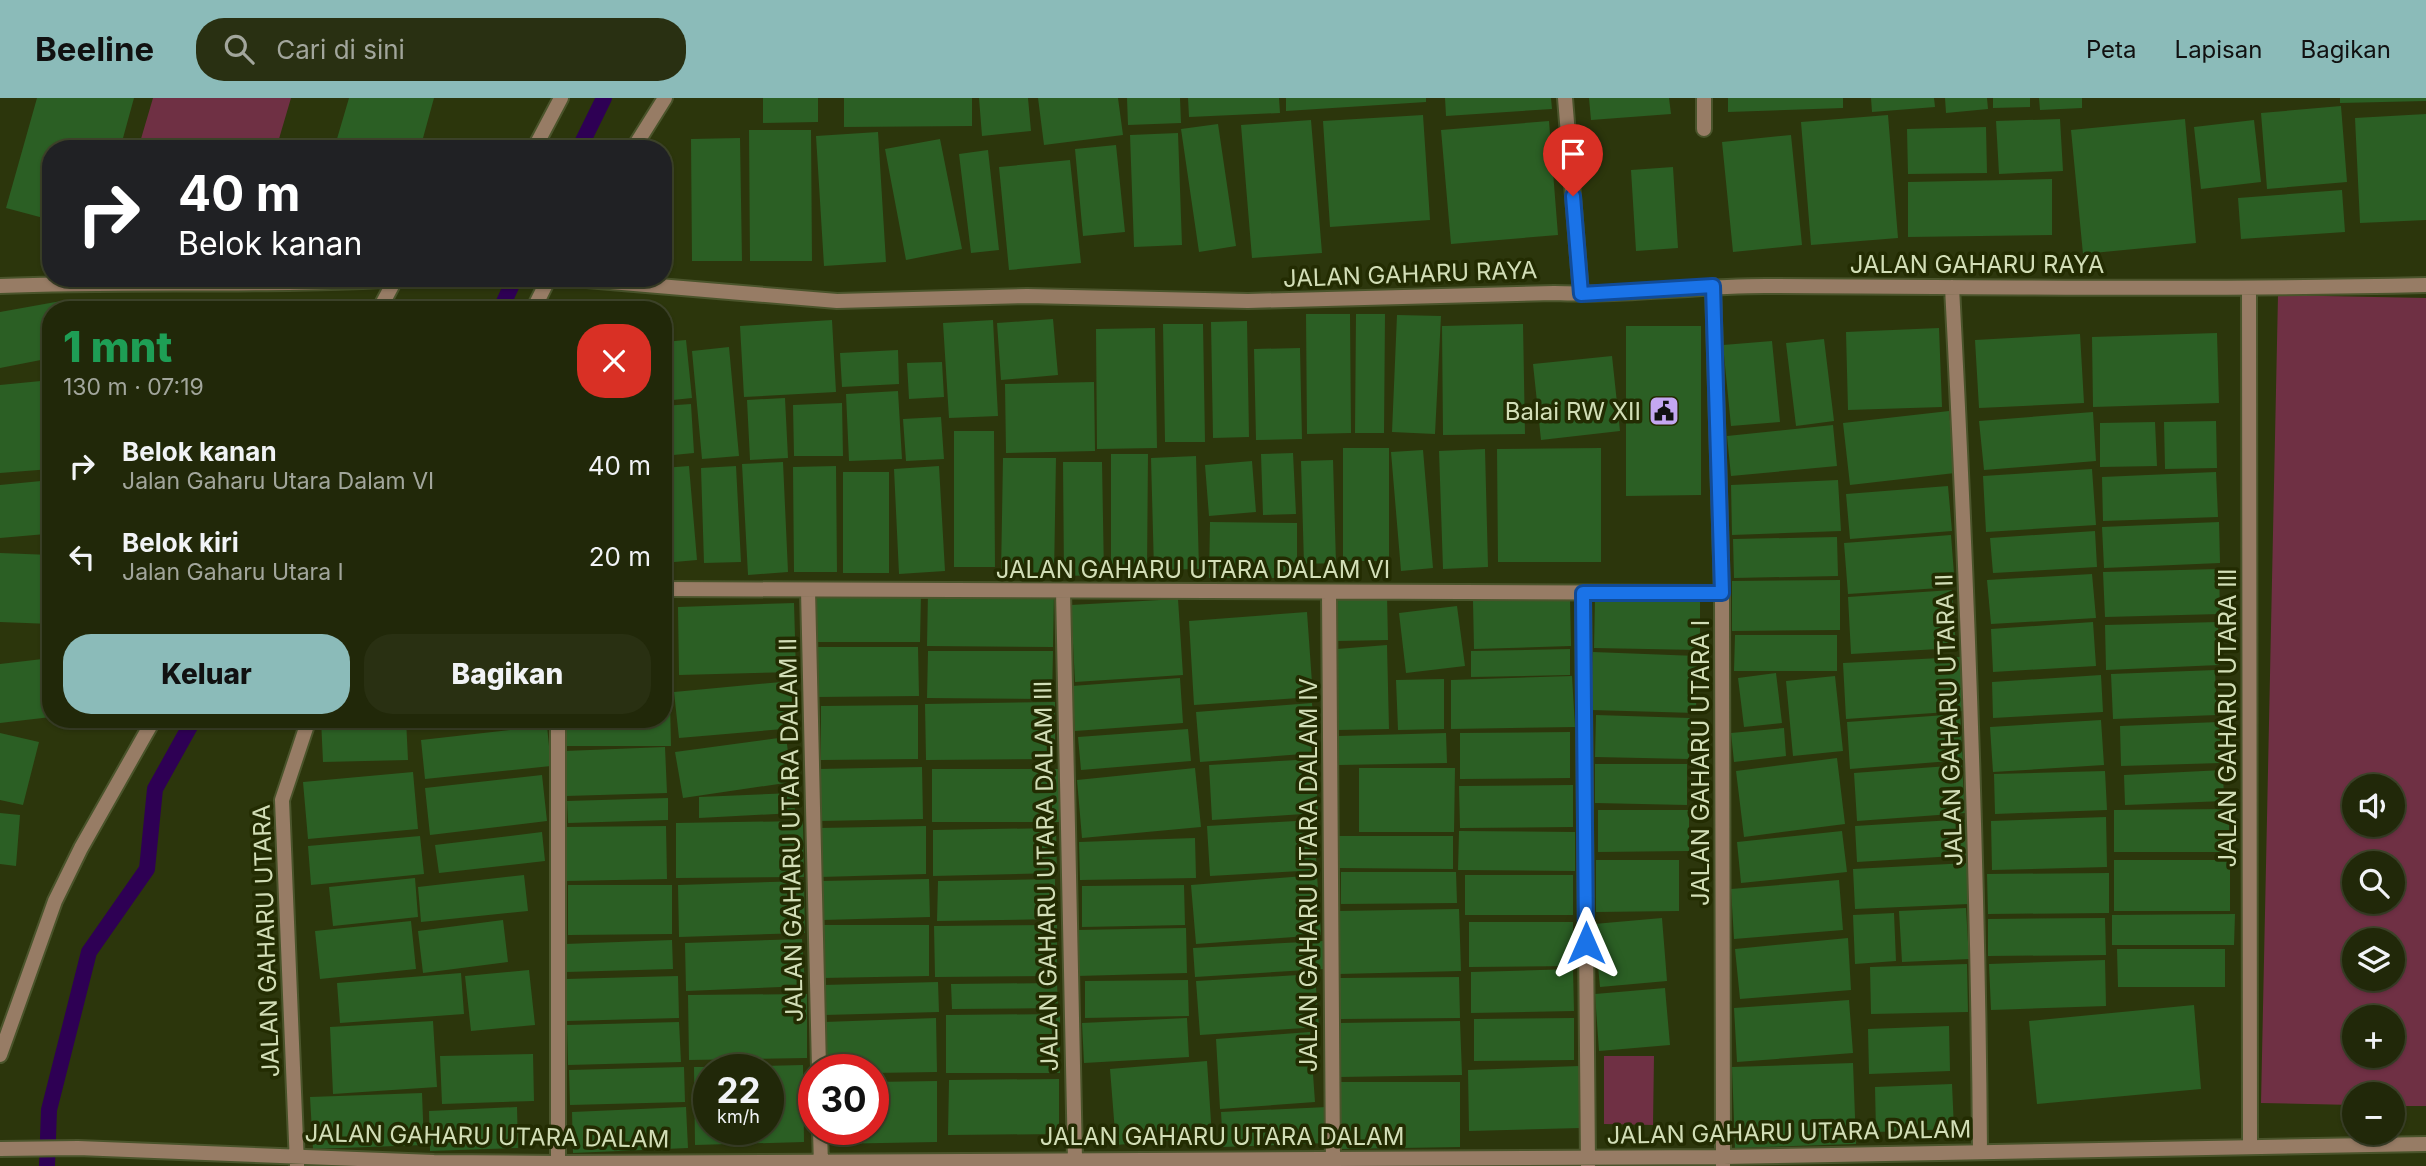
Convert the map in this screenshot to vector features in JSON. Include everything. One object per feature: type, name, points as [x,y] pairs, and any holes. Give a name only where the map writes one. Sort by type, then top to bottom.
[{"type":"street","points":[[539,140],[561,98]]},
{"type":"street","points":[[639,140],[666,98]]},
{"type":"street","points":[[1565,98],[1581,294]]},
{"type":"street","points":[[1704,98],[1704,129]]},
{"type":"street","points":[[0,286],[42,285]]},
{"type":"street","name":"JALAN GAHARU RAYA","points":[[670,287],[837,301],[1027,296],[1248,301],[1581,294],[1713,286],[2249,289],[2426,285]]},
{"type":"street","name":"JALAN GAHARU UTARA I","points":[[1713,286],[1722,593],[1723,1161]]},
{"type":"street","name":"JALAN GAHARU UTARA II","points":[[1952,287],[1966,542],[1979,944],[1980,1152]]},
{"type":"street","name":"JALAN GAHARU UTARA III","points":[[2249,289],[2250,1147]]},
{"type":"street","name":"JALAN GAHARU UTARA DALAM VI","points":[[672,589],[1722,593]]},
{"type":"street","name":"JALAN GAHARU UTARA DALAM II","points":[[808,590],[819,1054]]},
{"type":"street","name":"JALAN GAHARU UTARA DALAM III","points":[[1063,591],[1075,1160]]},
{"type":"street","name":"JALAN GAHARU UTARA DALAM IV","points":[[1329,592],[1333,1162]]},
{"type":"street","points":[[1583,593],[1588,1162]]},
{"type":"street","points":[[0,1055],[55,901],[81,848],[149,728]]},
{"type":"street","name":"JALAN GAHARU UTARA","points":[[297,1161],[282,800],[306,728]]},
{"type":"street","points":[[558,728],[558,1164]]},
{"type":"street","name":"JALAN GAHARU UTARA DALAM","points":[[0,1149],[78,1149],[297,1161],[558,1164],[1075,1160],[1588,1162],[2426,1144]]},
{"type":"street","points":[[820,1145],[821,1163]]},
{"type":"shaded area","points":[[153,98],[291,98],[279,140],[141,140]]},
{"type":"shaded area","points":[[2278,295],[2426,298],[2426,1106],[2405,1106],[2405,1082],[2342,1082],[2342,1105],[2261,1103]]},
{"type":"shaded area","points":[[1604,1056],[1654,1056],[1653,1125],[1604,1124]]},
{"type":"building","points":[[37,98],[134,98],[122,140],[42,140],[42,218],[6,208]]},
{"type":"building","points":[[349,98],[434,98],[422,140],[337,140]]},
{"type":"building","points":[[763,98],[818,98],[818,122],[763,123]]},
{"type":"building","points":[[844,98],[972,98],[972,126],[844,127]]},
{"type":"building","points":[[979,98],[1028,98],[1031,131],[982,136]]},
{"type":"building","points":[[1038,98],[1118,98],[1123,135],[1044,145]]},
{"type":"building","points":[[1127,98],[1180,98],[1181,123],[1128,125]]},
{"type":"building","points":[[1188,98],[1279,98],[1280,113],[1189,117]]},
{"type":"building","points":[[1286,98],[1426,98],[1426,102],[1286,111]]},
{"type":"building","points":[[1445,98],[1551,98],[1552,109],[1446,116]]},
{"type":"building","points":[[1589,98],[1669,98],[1671,114],[1591,120]]},
{"type":"building","points":[[1728,98],[1843,98],[1843,108],[1728,112]]},
{"type":"building","points":[[1871,98],[1934,98],[1935,107],[1872,112]]},
{"type":"building","points":[[1945,98],[1987,98],[1988,109],[1946,113]]},
{"type":"building","points":[[1993,98],[2030,98],[2030,107],[1993,108]]},
{"type":"building","points":[[2039,98],[2082,98],[2082,108],[2040,110]]},
{"type":"building","points":[[2340,98],[2426,98],[2426,101],[2340,103]]},
{"type":"building","points":[[2341,106],[2347,182],[2267,189],[2261,113]]},
{"type":"building","points":[[2426,114],[2426,220],[2360,223],[2355,118]]},
{"type":"building","points":[[1423,115],[1430,220],[1330,227],[1323,121]]},
{"type":"building","points":[[1888,115],[1898,238],[1811,245],[1801,122]]},
{"type":"building","points":[[2060,119],[2063,171],[1999,174],[1996,121]]},
{"type":"building","points":[[2185,119],[2196,243],[2083,254],[2071,130]]},
{"type":"building","points":[[1311,120],[1322,253],[1252,258],[1241,125]]},
{"type":"building","points":[[2254,120],[2261,182],[2201,189],[2194,127]]},
{"type":"building","points":[[1549,121],[1558,235],[1451,244],[1441,130]]},
{"type":"building","points":[[1218,124],[1236,246],[1199,252],[1181,129]]},
{"type":"building","points":[[1986,127],[1987,173],[1908,174],[1907,129]]},
{"type":"building","points":[[749,130],[811,130],[812,261],[750,261]]},
{"type":"building","points":[[878,132],[886,262],[824,266],[816,136]]},
{"type":"building","points":[[1178,133],[1182,245],[1134,247],[1130,135]]},
{"type":"building","points":[[1791,135],[1802,245],[1733,252],[1722,142]]},
{"type":"building","points":[[740,138],[742,261],[692,261],[691,139]]},
{"type":"building","points":[[940,139],[962,249],[906,260],[885,149]]},
{"type":"building","points":[[1116,145],[1125,232],[1083,236],[1075,149]]},
{"type":"building","points":[[988,150],[999,250],[971,253],[959,154]]},
{"type":"building","points":[[1070,160],[1081,263],[1009,270],[999,167]]},
{"type":"building","points":[[1673,167],[1678,248],[1636,251],[1631,170]]},
{"type":"building","points":[[2052,179],[2052,235],[1908,237],[1908,182]]},
{"type":"building","points":[[2342,190],[2345,232],[2241,239],[2238,198]]},
{"type":"building","points":[[42,304],[42,360],[0,368],[0,312]]},
{"type":"building","points":[[1306,314],[1350,314],[1351,433],[1307,434]]},
{"type":"building","points":[[1356,314],[1385,314],[1384,433],[1355,433]]},
{"type":"building","points":[[1397,315],[1441,316],[1435,434],[1392,432]]},
{"type":"building","points":[[1053,319],[1058,375],[1001,380],[997,323]]},
{"type":"building","points":[[832,320],[836,392],[744,397],[740,326]]},
{"type":"building","points":[[993,320],[998,416],[949,418],[943,323]]},
{"type":"building","points":[[1247,321],[1249,437],[1213,438],[1211,322]]},
{"type":"building","points":[[1163,324],[1203,324],[1205,442],[1165,442]]},
{"type":"building","points":[[1523,324],[1525,434],[1443,435],[1442,326]]},
{"type":"building","name":"Balai RW XII","points":[[1626,326],[1701,326],[1701,495],[1626,496]]},
{"type":"building","points":[[1155,328],[1157,448],[1097,449],[1096,329]]},
{"type":"building","points":[[1939,328],[1942,407],[1848,410],[1846,332]]},
{"type":"building","points":[[2217,333],[2219,403],[2093,407],[2092,337]]},
{"type":"building","points":[[2080,334],[2084,403],[1979,408],[1975,340]]},
{"type":"building","points":[[1824,339],[1834,421],[1796,426],[1786,343]]},
{"type":"building","points":[[686,340],[692,398],[672,400],[672,341]]},
{"type":"building","points":[[1772,341],[1780,422],[1731,426],[1723,345]]},
{"type":"building","points":[[729,347],[739,456],[702,459],[692,351]]},
{"type":"building","points":[[1300,348],[1302,439],[1256,440],[1254,349]]},
{"type":"building","points":[[898,350],[899,384],[842,387],[840,353]]},
{"type":"building","points":[[1612,356],[1620,431],[1541,440],[1533,364]]},
{"type":"building","points":[[942,362],[944,397],[909,399],[907,363]]},
{"type":"building","points":[[42,381],[42,470],[0,473],[0,385]]},
{"type":"building","points":[[1094,382],[1095,451],[1006,453],[1005,384]]},
{"type":"building","points":[[898,391],[902,459],[849,461],[846,394]]},
{"type":"building","points":[[785,398],[788,458],[750,460],[747,400]]},
{"type":"building","points":[[842,403],[843,456],[794,456],[793,405]]},
{"type":"building","points":[[691,404],[694,453],[672,455],[672,405]]},
{"type":"building","points":[[1949,411],[1955,473],[1850,485],[1843,423]]},
{"type":"building","points":[[2093,412],[2096,461],[1984,470],[1979,421]]},
{"type":"building","points":[[941,417],[944,459],[906,461],[903,419]]},
{"type":"building","points":[[2216,421],[2217,468],[2165,469],[2164,422]]},
{"type":"building","points":[[2155,422],[2157,466],[2100,467],[2100,423]]},
{"type":"building","points":[[1833,425],[1837,466],[1731,476],[1727,436]]},
{"type":"building","points":[[954,431],[994,431],[995,567],[954,567]]},
{"type":"building","points":[[1343,448],[1389,448],[1389,561],[1343,561]]},
{"type":"building","points":[[1601,448],[1601,562],[1498,562],[1497,449]]},
{"type":"building","points":[[1485,449],[1488,567],[1443,569],[1439,451]]},
{"type":"building","points":[[1423,450],[1433,568],[1401,571],[1391,452]]},
{"type":"building","points":[[1293,453],[1296,514],[1263,515],[1261,454]]},
{"type":"building","points":[[1111,454],[1148,454],[1147,572],[1111,572]]},
{"type":"building","points":[[1196,456],[1199,569],[1154,570],[1151,458]]},
{"type":"building","points":[[1003,458],[1056,458],[1054,576],[1001,575]]},
{"type":"building","points":[[1333,460],[1336,563],[1304,564],[1301,461]]},
{"type":"building","points":[[1252,461],[1256,512],[1209,516],[1205,465]]},
{"type":"building","points":[[783,462],[788,572],[748,575],[742,464]]},
{"type":"building","points":[[1063,462],[1102,462],[1104,575],[1064,576]]},
{"type":"building","points":[[689,466],[697,560],[672,562],[672,467]]},
{"type":"building","points":[[736,466],[741,562],[704,563],[701,468]]},
{"type":"building","points":[[836,466],[837,572],[794,572],[793,467]]},
{"type":"building","points":[[939,466],[945,571],[899,574],[894,469]]},
{"type":"building","points":[[2092,469],[2096,525],[1986,532],[1983,476]]},
{"type":"building","points":[[843,472],[889,472],[889,573],[843,573]]},
{"type":"building","points":[[2216,472],[2218,517],[2103,521],[2102,477]]},
{"type":"building","points":[[1838,480],[1841,531],[1732,535],[1731,485]]},
{"type":"building","points":[[41,481],[42,534],[0,538],[0,485]]},
{"type":"building","points":[[1948,486],[1952,531],[1850,539],[1846,494]]},
{"type":"building","points":[[1210,522],[1297,523],[1297,578],[1209,578]]},
{"type":"building","points":[[2219,522],[2220,563],[2104,568],[2102,527]]},
{"type":"building","points":[[2095,531],[2097,567],[1993,573],[1990,538]]},
{"type":"building","points":[[1951,535],[1955,587],[1848,594],[1844,543]]},
{"type":"building","points":[[1837,537],[1838,576],[1734,578],[1733,539]]},
{"type":"building","points":[[0,553],[42,555],[42,624],[0,622]]},
{"type":"building","points":[[2219,569],[2220,614],[2105,617],[2103,572]]},
{"type":"building","points":[[2092,574],[2096,618],[1991,624],[1987,580]]},
{"type":"building","points":[[1840,580],[1840,630],[1732,631],[1732,581]]},
{"type":"building","points":[[1952,590],[1956,648],[1851,654],[1848,597]]},
{"type":"building","points":[[928,592],[1054,594],[1053,647],[927,646]]},
{"type":"building","points":[[816,594],[921,594],[920,642],[817,642]]},
{"type":"building","points":[[1387,596],[1388,640],[1337,641],[1337,597]]},
{"type":"building","points":[[1595,598],[1700,599],[1700,650],[1594,648]]},
{"type":"building","points":[[1178,599],[1183,675],[1075,682],[1071,605]]},
{"type":"building","points":[[1570,599],[1571,646],[1474,649],[1473,601]]},
{"type":"building","points":[[794,603],[796,672],[679,675],[678,607]]},
{"type":"building","points":[[1457,606],[1465,666],[1406,673],[1399,613]]},
{"type":"building","points":[[1307,612],[1313,697],[1194,705],[1189,621]]},
{"type":"building","points":[[2093,622],[2096,666],[1993,672],[1991,629]]},
{"type":"building","points":[[2218,622],[2219,665],[2106,670],[2105,625]]},
{"type":"building","points":[[1735,635],[1837,635],[1837,671],[1734,671]]},
{"type":"building","points":[[1387,645],[1389,729],[1338,730],[1337,649]]},
{"type":"building","points":[[818,647],[918,647],[919,696],[818,697]]},
{"type":"building","points":[[1570,649],[1570,675],[1471,677],[1471,651]]},
{"type":"building","points":[[928,651],[1053,651],[1052,699],[927,698]]},
{"type":"building","points":[[1593,652],[1697,656],[1696,713],[1591,710]]},
{"type":"building","points":[[1960,657],[1963,711],[1846,719],[1843,663]]},
{"type":"building","points":[[42,659],[42,718],[0,723],[0,664]]},
{"type":"building","points":[[2215,670],[2217,715],[2113,719],[2111,674]]},
{"type":"building","points":[[1776,673],[1782,723],[1744,727],[1738,678]]},
{"type":"building","points":[[2101,675],[2103,712],[1993,718],[1992,682]]},
{"type":"building","points":[[1572,676],[1575,727],[1451,729],[1451,680]]},
{"type":"building","points":[[1835,676],[1843,751],[1793,756],[1786,681]]},
{"type":"building","points":[[1180,678],[1183,723],[1075,731],[1072,686]]},
{"type":"building","points":[[1444,679],[1444,729],[1398,730],[1396,680]]},
{"type":"building","points":[[792,681],[795,728],[679,738],[674,692]]},
{"type":"building","points":[[1055,702],[1055,759],[926,760],[925,704]]},
{"type":"building","points":[[1312,703],[1316,753],[1200,762],[1196,712]]},
{"type":"building","points":[[918,705],[918,759],[821,760],[821,706]]},
{"type":"building","points":[[1960,714],[1963,760],[1850,769],[1847,722]]},
{"type":"building","points":[[1596,715],[1690,718],[1689,759],[1595,757]]},
{"type":"building","points":[[2101,720],[2104,765],[1993,772],[1990,727]]},
{"type":"building","points":[[2219,722],[2221,763],[2121,766],[2120,726]]},
{"type":"building","points":[[321,728],[406,728],[408,760],[323,762]]},
{"type":"building","points":[[547,728],[551,766],[425,779],[421,740]]},
{"type":"building","points":[[561,728],[671,728],[671,746],[562,746]]},
{"type":"building","points":[[1784,728],[1786,756],[1734,762],[1731,733]]},
{"type":"building","points":[[1188,729],[1191,761],[1081,770],[1078,737]]},
{"type":"building","points":[[1570,732],[1570,778],[1460,779],[1460,733]]},
{"type":"building","points":[[0,733],[39,742],[23,805],[0,800]]},
{"type":"building","points":[[1446,733],[1447,763],[1339,765],[1338,736]]},
{"type":"building","points":[[786,737],[792,782],[683,798],[675,752]]},
{"type":"building","points":[[665,747],[667,793],[566,796],[565,751]]},
{"type":"building","points":[[1837,758],[1845,824],[1744,837],[1736,771]]},
{"type":"building","points":[[1315,759],[1318,813],[1212,820],[1209,765]]},
{"type":"building","points":[[1595,764],[1687,764],[1687,805],[1595,803]]},
{"type":"building","points":[[1962,765],[1965,813],[1857,821],[1854,773]]},
{"type":"building","points":[[922,767],[923,819],[819,821],[818,769]]},
{"type":"building","points":[[1195,768],[1201,827],[1082,838],[1077,780]]},
{"type":"building","points":[[1359,768],[1455,768],[1454,832],[1359,832]]},
{"type":"building","points":[[932,769],[1060,769],[1060,822],[932,822]]},
{"type":"building","points":[[2223,770],[2224,801],[2125,805],[2124,775]]},
{"type":"building","points":[[2105,771],[2107,810],[1995,814],[1994,774]]},
{"type":"building","points":[[413,772],[418,829],[308,839],[303,782]]},
{"type":"building","points":[[542,775],[547,821],[430,835],[425,788]]},
{"type":"building","points":[[1573,785],[1573,827],[1460,828],[1459,786]]},
{"type":"building","points":[[794,793],[795,813],[699,818],[699,797]]},
{"type":"building","points":[[668,798],[668,820],[568,823],[567,801]]},
{"type":"building","points":[[2229,809],[2229,852],[2114,852],[2114,810]]},
{"type":"building","points":[[1598,810],[1689,810],[1689,851],[1598,852]]},
{"type":"building","points":[[0,813],[20,815],[16,866],[0,864]]},
{"type":"building","points":[[2106,817],[2107,867],[1992,870],[1991,821]]},
{"type":"building","points":[[1969,819],[1971,855],[1857,862],[1855,826]]},
{"type":"building","points":[[1313,820],[1317,870],[1210,876],[1207,826]]},
{"type":"building","points":[[803,821],[804,877],[676,878],[676,823]]},
{"type":"building","points":[[666,826],[667,879],[566,881],[564,827]]},
{"type":"building","points":[[926,826],[926,874],[820,877],[819,828]]},
{"type":"building","points":[[1056,828],[1057,873],[933,876],[933,830]]},
{"type":"building","points":[[1459,831],[1575,832],[1575,871],[1458,870]]},
{"type":"building","points":[[1842,831],[1847,872],[1741,883],[1737,842]]},
{"type":"building","points":[[542,832],[545,861],[439,873],[435,845]]},
{"type":"building","points":[[420,836],[424,874],[311,885],[308,846]]},
{"type":"building","points":[[1337,836],[1453,836],[1453,869],[1337,868]]},
{"type":"building","points":[[1195,838],[1196,878],[1080,880],[1079,842]]},
{"type":"building","points":[[1596,860],[1679,860],[1679,911],[1596,912]]},
{"type":"building","points":[[2114,860],[2230,860],[2230,911],[2114,911]]},
{"type":"building","points":[[1968,863],[1969,904],[1855,909],[1853,869]]},
{"type":"building","points":[[1341,872],[1456,872],[1457,903],[1341,904]]},
{"type":"building","points":[[2109,873],[2109,913],[1988,914],[1987,874]]},
{"type":"building","points":[[524,875],[528,911],[421,922],[418,887]]},
{"type":"building","points":[[1317,875],[1321,935],[1196,944],[1191,885]]},
{"type":"building","points":[[1465,875],[1573,875],[1573,915],[1465,915]]},
{"type":"building","points":[[415,878],[418,917],[333,926],[329,887]]},
{"type":"building","points":[[929,879],[930,917],[822,920],[821,881]]},
{"type":"building","points":[[1055,879],[1055,919],[937,921],[938,881]]},
{"type":"building","points":[[1839,880],[1843,930],[1734,939],[1731,889]]},
{"type":"building","points":[[804,881],[805,933],[679,937],[678,885]]},
{"type":"building","points":[[568,885],[672,885],[672,934],[568,935]]},
{"type":"building","points":[[1184,885],[1185,925],[1082,927],[1082,886]]},
{"type":"building","points":[[1966,908],[1969,959],[1902,962],[1899,911]]},
{"type":"building","points":[[1459,909],[1461,971],[1339,974],[1339,911]]},
{"type":"building","points":[[1894,913],[1896,961],[1855,964],[1853,915]]},
{"type":"building","points":[[2235,914],[2234,945],[2112,945],[2112,915]]},
{"type":"building","points":[[1662,918],[1667,981],[1600,987],[1594,924]]},
{"type":"building","points":[[2105,918],[2106,955],[1988,956],[1988,919]]},
{"type":"building","points":[[503,920],[508,962],[423,973],[418,931]]},
{"type":"building","points":[[411,921],[416,969],[320,979],[315,931]]},
{"type":"building","points":[[1469,922],[1573,922],[1573,966],[1469,967]]},
{"type":"building","points":[[823,925],[929,925],[929,976],[823,978]]},
{"type":"building","points":[[1057,925],[1057,976],[935,977],[934,926]]},
{"type":"building","points":[[1186,928],[1187,973],[1077,976],[1076,930]]},
{"type":"building","points":[[1848,938],[1851,990],[1740,999],[1735,949]]},
{"type":"building","points":[[802,939],[805,986],[686,991],[685,943]]},
{"type":"building","points":[[672,940],[673,969],[566,972],[565,944]]},
{"type":"building","points":[[1323,941],[1324,969],[1195,977],[1193,948]]},
{"type":"building","points":[[2117,949],[2225,949],[2225,987],[2118,987]]},
{"type":"building","points":[[2105,960],[2106,1006],[1991,1010],[1989,964]]},
{"type":"building","points":[[1967,964],[1968,1012],[1871,1014],[1870,967]]},
{"type":"building","points":[[1573,969],[1574,1011],[1471,1013],[1471,972]]},
{"type":"building","points":[[529,970],[535,1025],[471,1031],[465,976]]},
{"type":"building","points":[[461,973],[464,1014],[340,1023],[337,983]]},
{"type":"building","points":[[1315,974],[1319,1027],[1200,1035],[1196,981]]},
{"type":"building","points":[[678,976],[679,1018],[567,1021],[566,979]]},
{"type":"building","points":[[1459,977],[1460,1018],[1340,1019],[1340,978]]},
{"type":"building","points":[[1188,980],[1189,1016],[1085,1018],[1085,981]]},
{"type":"building","points":[[938,982],[939,1012],[824,1015],[823,985]]},
{"type":"building","points":[[1057,983],[1058,1008],[952,1009],[951,984]]},
{"type":"building","points":[[1665,988],[1670,1045],[1599,1051],[1595,994]]},
{"type":"building","points":[[807,994],[807,1054],[798,1054],[798,1058],[784,1058],[784,1054],[693,1054],[693,1060],[689,1060],[688,995]]},
{"type":"building","points":[[1849,1000],[1853,1053],[1737,1062],[1734,1008]]},
{"type":"building","points":[[2194,1005],[2201,1089],[2037,1104],[2029,1021]]},
{"type":"building","points":[[1060,1014],[1060,1073],[946,1073],[946,1015]]},
{"type":"building","points":[[936,1018],[937,1072],[889,1073],[889,1054],[825,1054],[824,1022]]},
{"type":"building","points":[[1187,1018],[1189,1057],[1084,1063],[1082,1023]]},
{"type":"building","points":[[1574,1018],[1574,1060],[1474,1061],[1474,1019]]},
{"type":"building","points":[[433,1021],[437,1087],[333,1094],[330,1027]]},
{"type":"building","points":[[1460,1021],[1462,1075],[1340,1077],[1340,1023]]},
{"type":"building","points":[[679,1022],[681,1062],[568,1065],[567,1025]]},
{"type":"building","points":[[1949,1026],[1950,1071],[1869,1074],[1868,1029]]},
{"type":"building","points":[[1310,1032],[1315,1102],[1220,1109],[1216,1039]]},
{"type":"building","points":[[533,1054],[534,1101],[442,1104],[440,1056]]},
{"type":"building","points":[[1207,1061],[1212,1137],[1116,1145],[1110,1069]]},
{"type":"building","points":[[1853,1063],[1856,1144],[1735,1148],[1732,1067]]},
{"type":"building","points":[[784,1065],[798,1065],[798,1142],[784,1143]]},
{"type":"building","points":[[1579,1066],[1580,1128],[1469,1131],[1468,1070]]},
{"type":"building","points":[[684,1067],[685,1102],[570,1105],[569,1070]]},
{"type":"building","points":[[1059,1079],[1059,1134],[948,1135],[949,1080]]},
{"type":"building","points":[[937,1081],[937,1142],[889,1143],[889,1082]]},
{"type":"building","points":[[1340,1082],[1460,1082],[1460,1147],[1340,1149]]},
{"type":"building","points":[[1952,1084],[1954,1129],[1876,1132],[1875,1087]]},
{"type":"building","points":[[422,1093],[424,1145],[313,1149],[310,1097]]},
{"type":"building","points":[[517,1107],[518,1148],[430,1151],[429,1111]]},
{"type":"building","points":[[686,1107],[688,1148],[573,1153],[572,1112]]},
{"type":"building","points":[[1327,1107],[1328,1143],[1223,1147],[1221,1112]]},
{"type":"waterway","points":[[583,140],[604,98]]},
{"type":"waterway","points":[[504,301],[511,287]]},
{"type":"waterway","points":[[47,1166],[49,1110],[89,952],[147,869],[155,789],[189,728]]},
{"type":"place","name":"Balai RW XII","points":[[1664,411]]},
{"type":"route","points":[[1573,196],[1581,294],[1713,286],[1722,593],[1583,593],[1586,943]]}]
